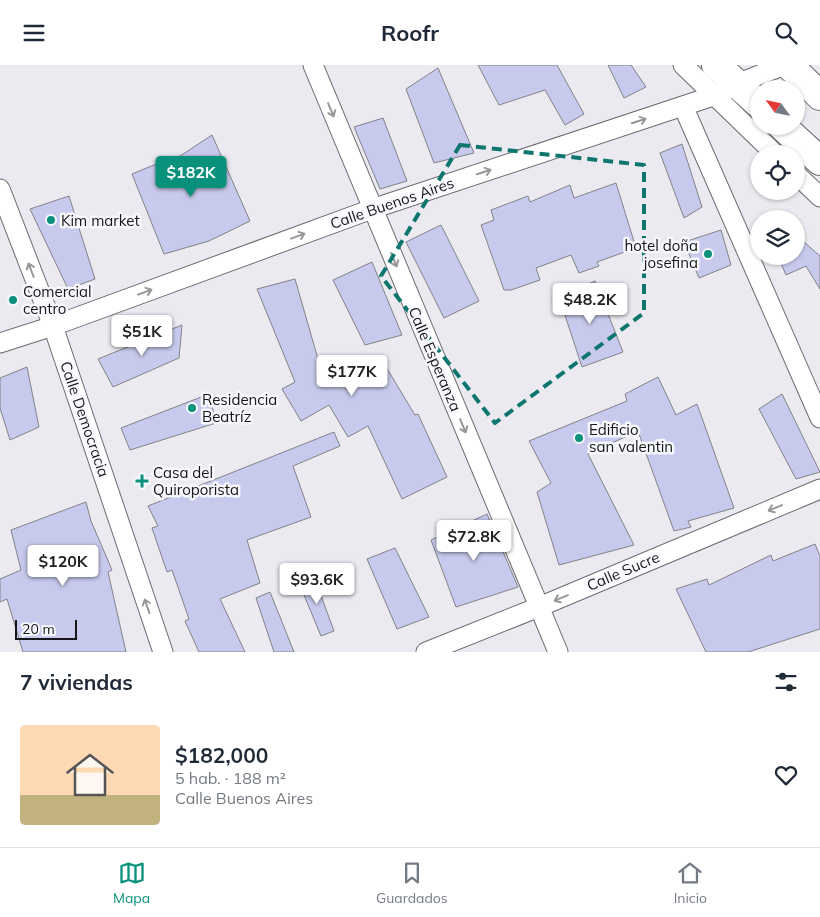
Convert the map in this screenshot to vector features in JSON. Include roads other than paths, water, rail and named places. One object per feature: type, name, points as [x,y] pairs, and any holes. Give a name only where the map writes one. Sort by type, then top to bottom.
[{"type":"highway","points":[[716,65],[726,89],[750,100]]},
{"type":"highway","points":[[789,65],[820,96]]},
{"type":"highway","points":[[792,135],[820,161]]},
{"type":"street","name":"Calle Esperanza","points":[[312,65],[558,652]]},
{"type":"street","points":[[683,65],[726,89],[768,145]]},
{"type":"street","name":"Calle Buenos Aires","points":[[0,343],[53,326],[372,209],[683,106],[784,65]]},
{"type":"street","points":[[683,106],[820,418]]},
{"type":"street","points":[[805,183],[820,197]]},
{"type":"street","name":"Calle Democracia","points":[[0,189],[53,326],[163,652]]},
{"type":"street","name":"Calle Sucre","points":[[426,652],[539,607],[820,489]]},
{"type":"place","name":"Kim market","points":[[51,220]]},
{"type":"place","name":"hotel doña josefina","points":[[708,254]]},
{"type":"place","name":"Comercial centro","points":[[13,300]]},
{"type":"place","name":"Residencia Beatríz","points":[[192,408]]},
{"type":"place","name":"Edificio san valentin","points":[[579,438]]},
{"type":"place","name":"Casa del Quiroporista","points":[[142,481]]}]
